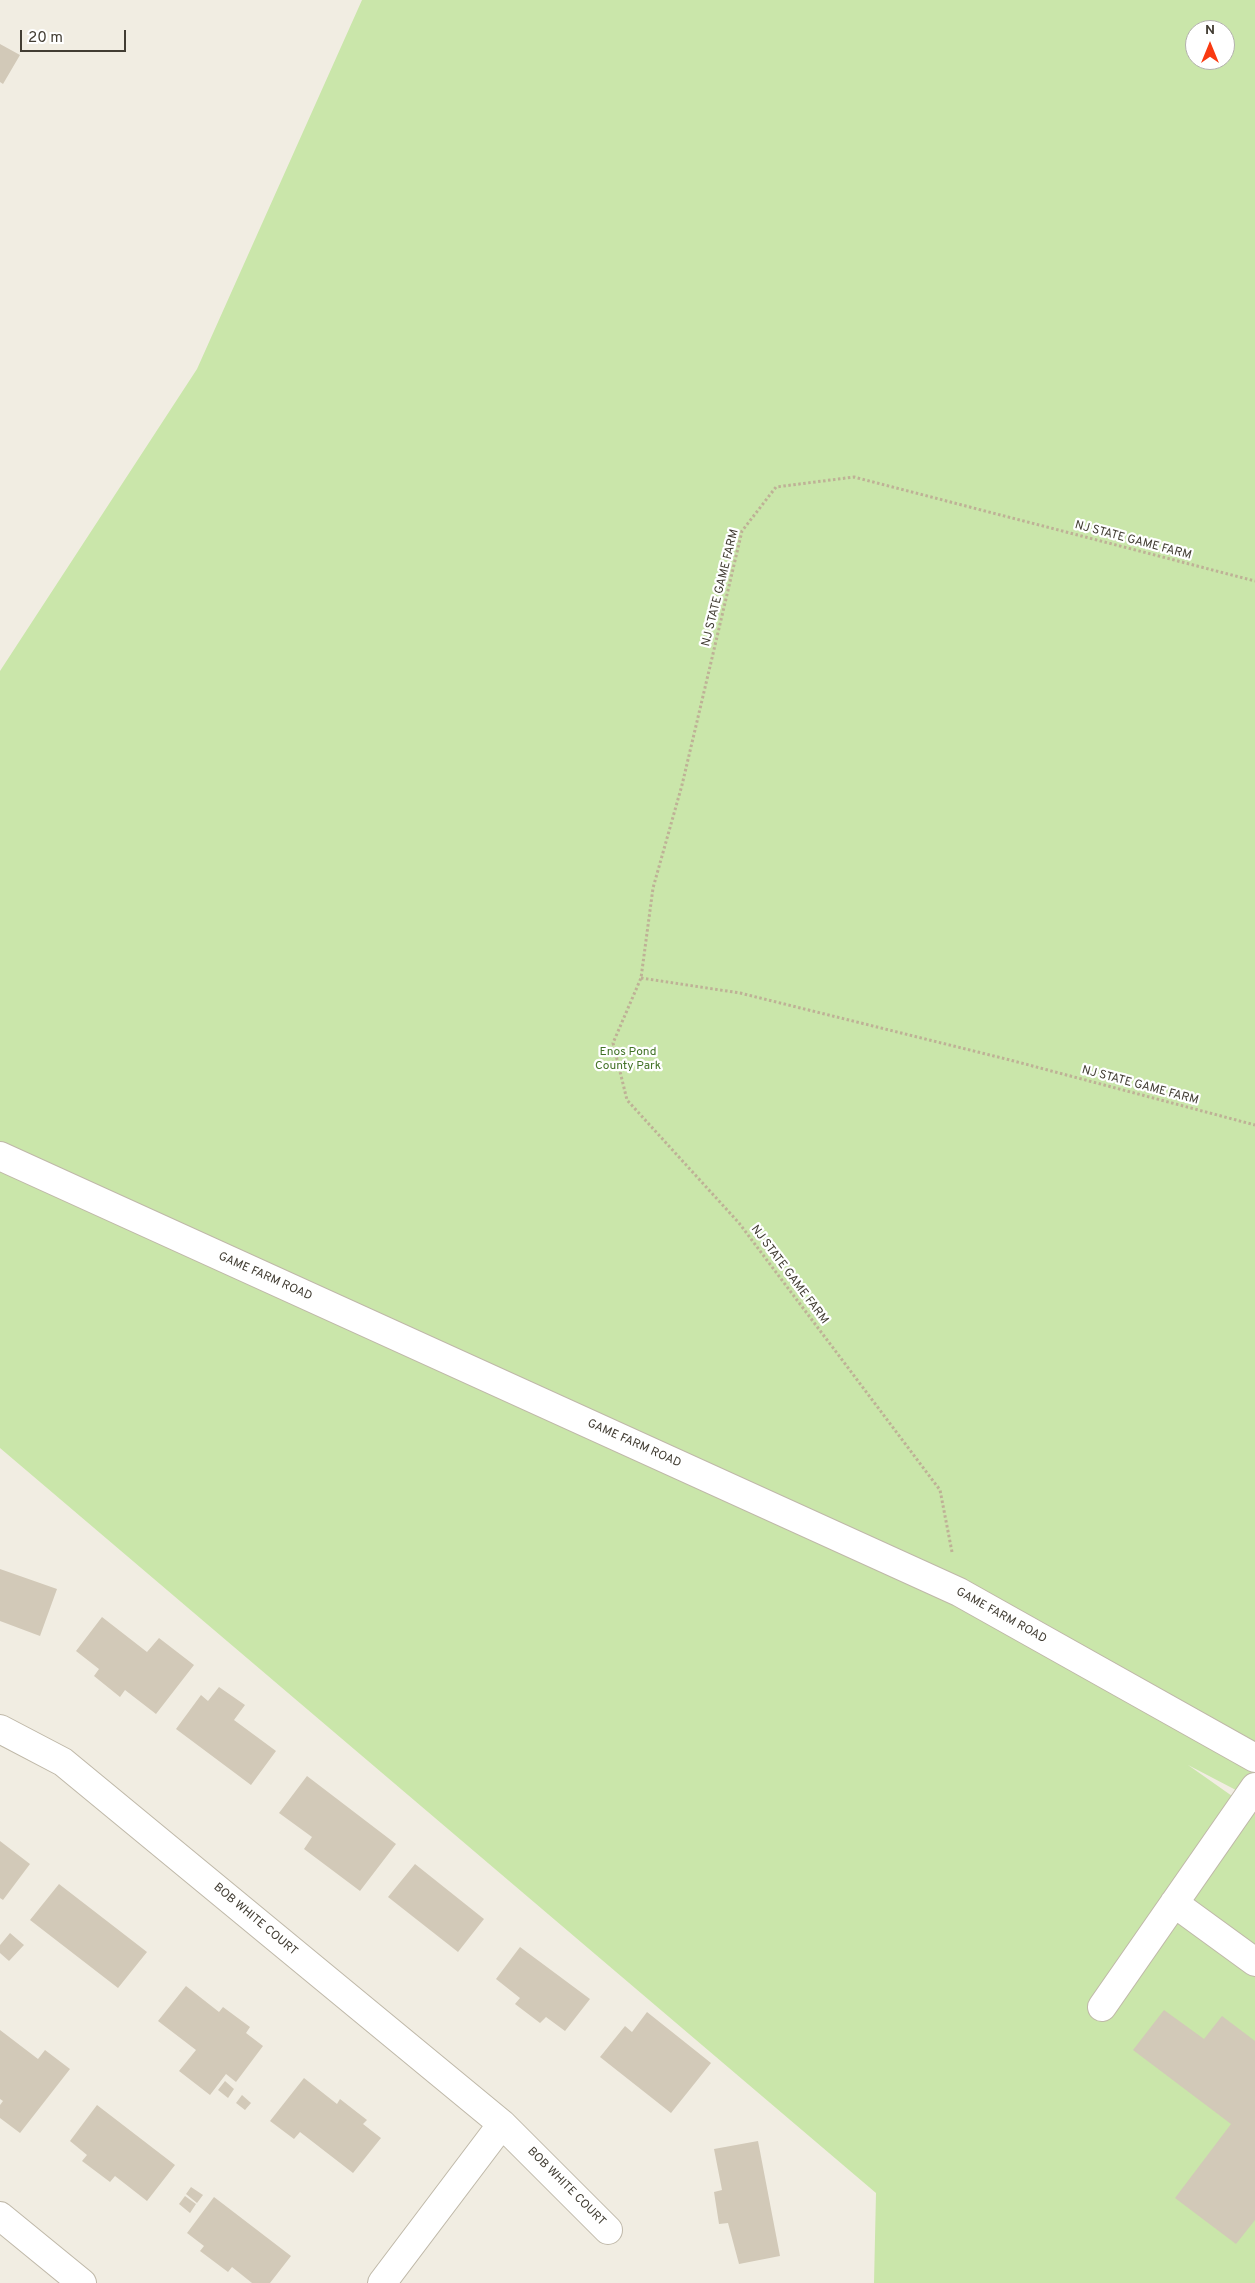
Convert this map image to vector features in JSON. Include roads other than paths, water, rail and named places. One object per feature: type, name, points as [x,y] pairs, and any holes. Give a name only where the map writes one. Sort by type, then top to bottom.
[{"type":"street","name":"GAME FARM ROAD","points":[[0,1156],[959,1592],[1255,1758]]},
{"type":"street","name":"BOB WHITE COURT","points":[[0,1729],[63,1762],[502,2124],[608,2230]]},
{"type":"street","points":[[1102,2007],[1255,1787]]},
{"type":"street","points":[[1174,1903],[1255,1962]]},
{"type":"street","points":[[382,2283],[502,2124]]},
{"type":"street","points":[[0,2216],[82,2283]]},
{"type":"park label","name":"Enos Pond County Park","points":[[628,1060]]}]
